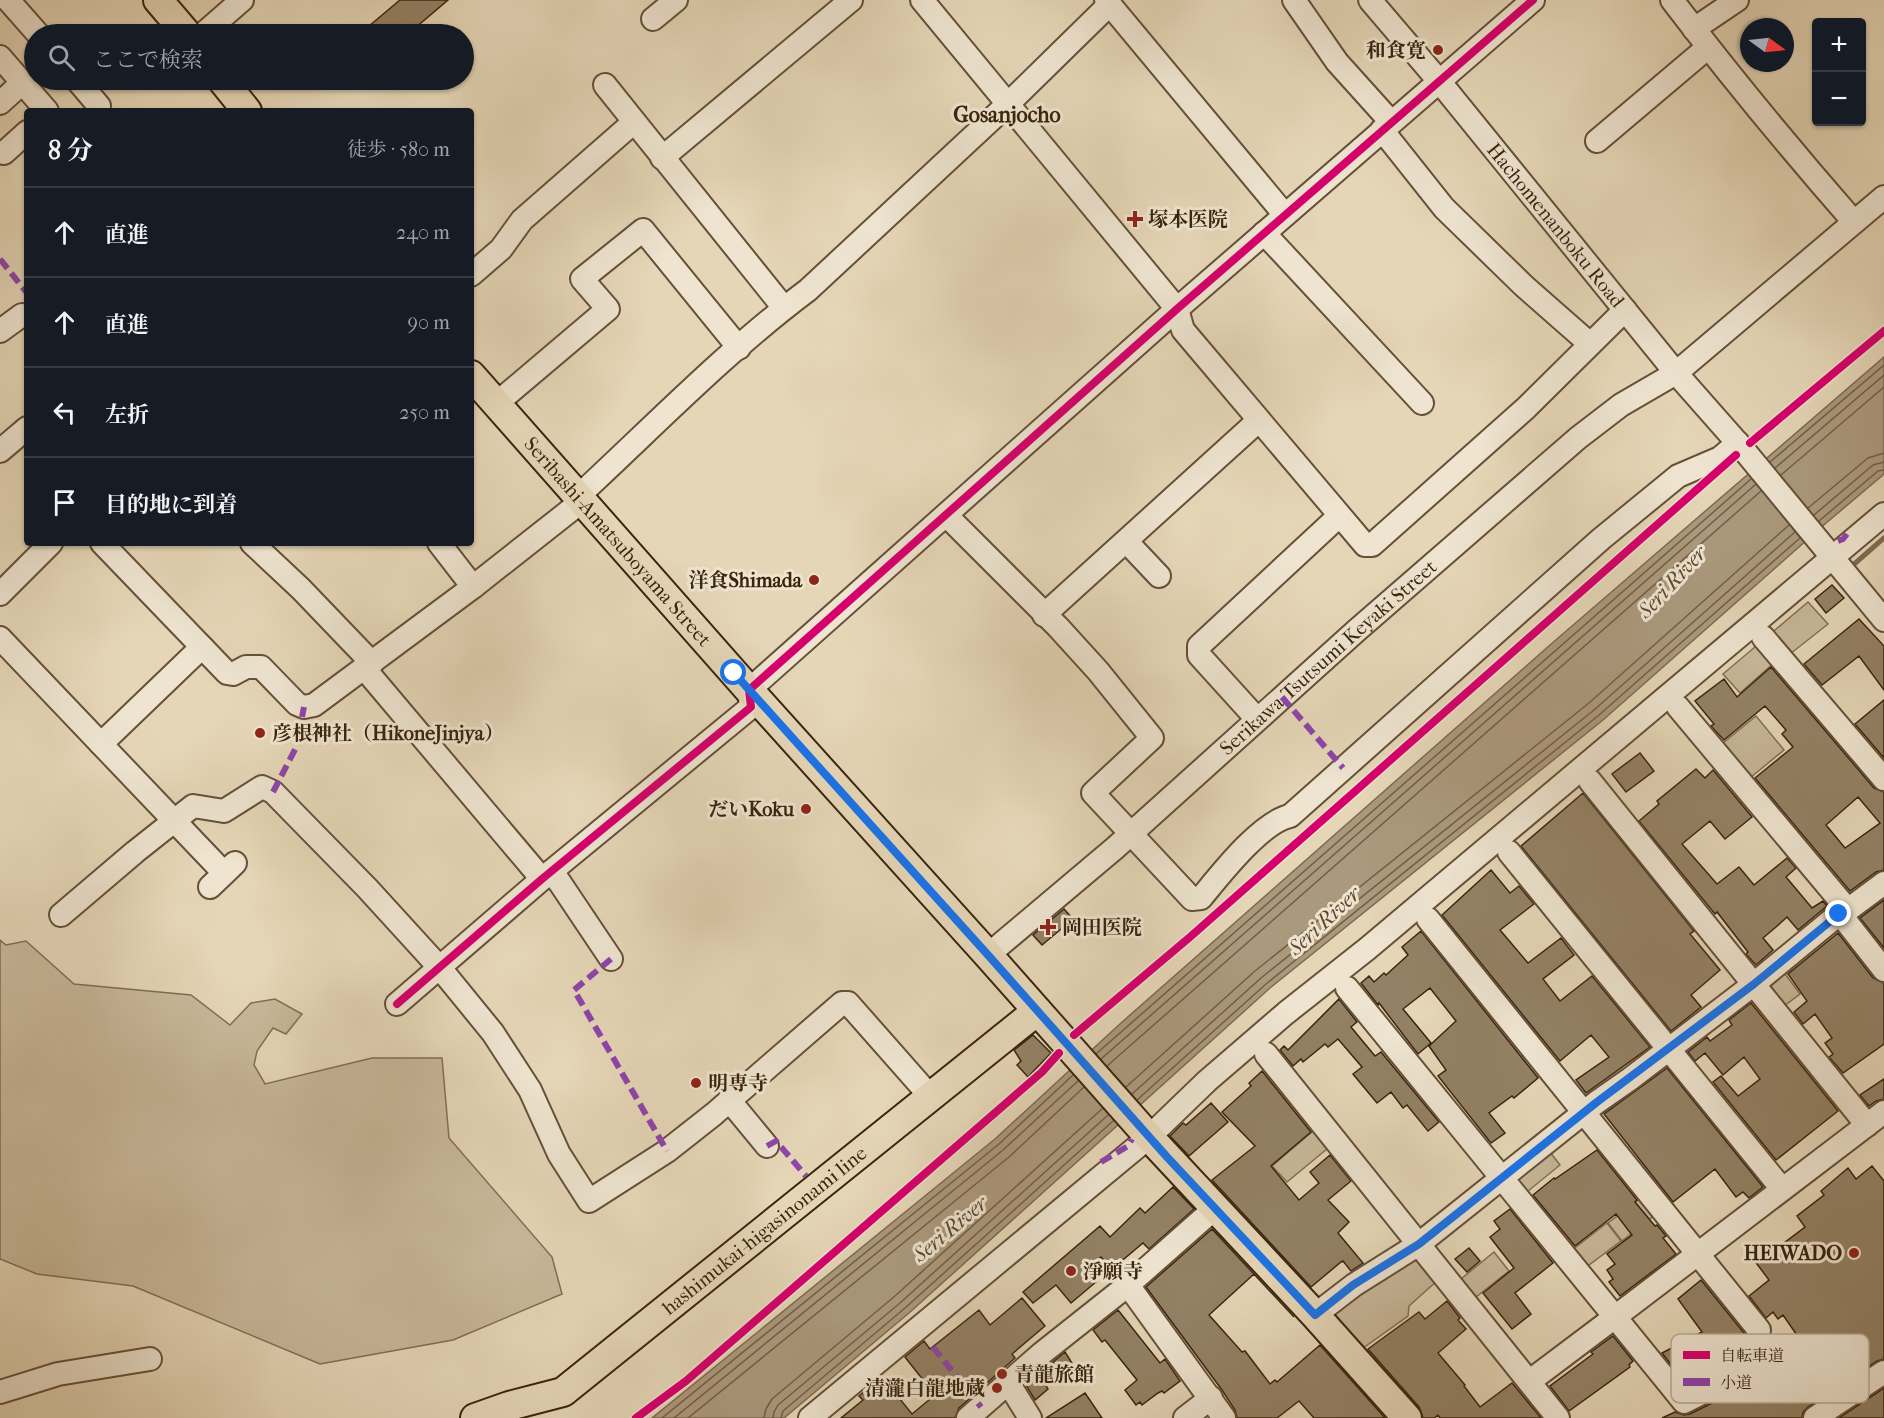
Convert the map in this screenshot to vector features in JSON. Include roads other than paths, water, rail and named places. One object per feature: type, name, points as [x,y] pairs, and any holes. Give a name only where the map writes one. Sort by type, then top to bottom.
[{"type":"main road","points":[[158,0],[178,24]]},
{"type":"main road","points":[[230,90],[245,108]]},
{"type":"main road","name":"Seribashi-Amatsuboyama Street","points":[[474,378],[749,690],[1144,1131],[1407,1418]]},
{"type":"main road","name":"hashimukai-higasinonami line","points":[[475,1418],[562,1392],[1037,1011]]},
{"type":"street","points":[[8,0],[29,24]]},
{"type":"street","points":[[214,24],[242,0]]},
{"type":"street","points":[[653,19],[676,0]]},
{"type":"street","points":[[662,158],[851,0]]},
{"type":"street","points":[[922,0],[1177,309],[1183,330],[1258,422],[1365,545],[1372,545],[1526,408],[1625,310]]},
{"type":"street","points":[[1294,0],[1444,208],[1524,286],[1590,344]]},
{"type":"street","name":"Hachomenanboku Road","points":[[1371,0],[1676,373],[1743,449],[1884,620]]},
{"type":"street","points":[[398,1004],[547,875],[751,707],[749,690],[1177,309],[1533,0]]},
{"type":"street","points":[[1672,0],[1707,48],[1797,158],[1854,222]]},
{"type":"street","points":[[1694,29],[1737,0]]},
{"type":"street","points":[[105,546],[228,673],[233,674],[246,667],[261,667],[297,704],[304,707],[314,705],[473,587],[582,501],[586,489],[739,348],[808,290],[1009,103],[1109,2],[1285,215]]},
{"type":"street","points":[[1597,141],[1707,48]]},
{"type":"street","points":[[0,57],[24,85]]},
{"type":"street","points":[[0,104],[22,83]]},
{"type":"street","points":[[605,85],[784,308]]},
{"type":"street","points":[[28,90],[44,108]]},
{"type":"street","points":[[85,90],[99,108]]},
{"type":"street","points":[[474,272],[501,249],[522,220],[634,122]]},
{"type":"street","points":[[4,153],[24,135]]},
{"type":"street","name":"Serikawa Tsutsumi Keyaki Street","points":[[988,955],[1131,833],[1257,719],[1578,438],[1621,405],[1676,373],[1884,197]]},
{"type":"street","points":[[496,403],[608,309],[582,279],[643,230],[739,348]]},
{"type":"street","points":[[1264,233],[1422,403]]},
{"type":"street","points":[[0,331],[24,315]]},
{"type":"street","points":[[1044,615],[1258,422]]},
{"type":"street","points":[[0,451],[24,431]]},
{"type":"street","points":[[946,515],[1098,671],[1152,738],[1093,793],[1192,899],[1201,898],[1229,865],[1278,818],[1290,816],[1601,539],[1677,476],[1743,449]]},
{"type":"street","points":[[810,1418],[1144,1131],[1367,949],[1830,554],[1884,514]]},
{"type":"street","points":[[1257,719],[1199,655],[1199,646],[1339,516]]},
{"type":"street","points":[[1126,541],[1159,576]]},
{"type":"street","points":[[0,594],[48,546]]},
{"type":"street","points":[[255,546],[301,589],[368,665],[547,875],[611,959]]},
{"type":"street","points":[[441,546],[473,587]]},
{"type":"street","points":[[1763,637],[1884,779]]},
{"type":"street","points":[[0,638],[100,744],[176,820],[223,874]]},
{"type":"street","points":[[100,744],[202,646]]},
{"type":"street","points":[[1678,707],[1845,913],[1884,970]]},
{"type":"street","points":[[1530,1381],[1875,1118],[1754,984],[1590,781]]},
{"type":"street","points":[[61,915],[193,806],[224,811],[262,787],[273,792],[367,888],[440,968],[492,1033],[530,1090],[559,1154],[589,1202],[667,1151],[842,1003],[848,1003],[930,1096]]},
{"type":"street","points":[[1509,852],[1782,1189]]},
{"type":"street","points":[[1315,1315],[1353,1285],[1419,1244],[1584,1112],[1754,984],[1839,914],[1845,913],[1884,883]]},
{"type":"street","points":[[1428,919],[1759,1330]]},
{"type":"street","points":[[1347,988],[1671,1386]]},
{"type":"street","points":[[1266,1054],[1558,1418]]},
{"type":"street","points":[[729,1100],[767,1146]]},
{"type":"street","points":[[968,1418],[1041,1354],[1128,1285],[1214,1209]]},
{"type":"street","points":[[1128,1285],[1224,1418]]},
{"type":"street","points":[[0,1392],[58,1374],[150,1359]]},
{"type":"street","points":[[1869,1382],[1884,1372]]},
{"type":"street","points":[[1009,1384],[1030,1418]]},
{"type":"street","points":[[1185,1418],[1211,1398]]},
{"type":"street","points":[[1815,1418],[1838,1403]]},
{"type":"water","name":"Seri River","points":[[1884,357],[1884,474],[1603,720],[1270,988],[909,1313],[784,1418],[652,1418],[995,1139],[1121,1023],[1550,645]]},
{"type":"waterway","points":[[1852,566],[1884,538]]},
{"type":"place","name":"和食寛","points":[[1438,50]]},
{"type":"place","name":"塚本医院","points":[[1135,219]]},
{"type":"place","name":"洋食Shimada","points":[[814,580]]},
{"type":"place","name":"彦根神社（HikoneJinjya）","points":[[260,733]]},
{"type":"place","name":"だいKoku","points":[[806,809]]},
{"type":"place","name":"岡田医院","points":[[1048,927]]},
{"type":"place","name":"明専寺","points":[[696,1083]]},
{"type":"place","name":"HEIWADO","points":[[1854,1253]]},
{"type":"place","name":"淨願寺","points":[[1071,1271]]},
{"type":"place","name":"青龍旅館","points":[[1002,1374]]},
{"type":"place","name":"清瀧白龍地蔵","points":[[997,1388]]},
{"type":"district","name":"Gosanjocho","points":[[1007,114]]}]
